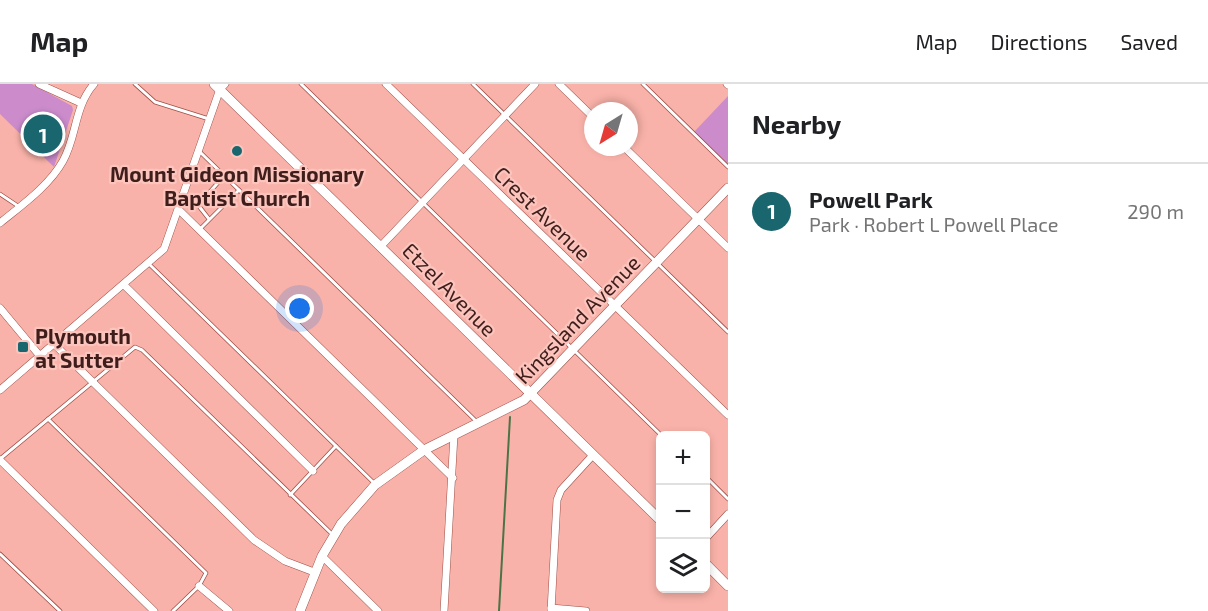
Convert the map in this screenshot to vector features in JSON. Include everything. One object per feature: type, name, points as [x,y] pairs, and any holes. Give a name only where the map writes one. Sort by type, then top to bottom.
[{"type":"street","points":[[39,84],[81,103]]},
{"type":"street","points":[[0,223],[49,180],[63,160],[81,103],[94,84]]},
{"type":"street","name":"Crest Avenue","points":[[386,84],[728,415]]},
{"type":"street","points":[[381,246],[535,84]]},
{"type":"street","points":[[559,84],[584,108]]},
{"type":"street","points":[[0,390],[164,249],[200,152],[220,86]]},
{"type":"street","name":"Etzel Avenue","points":[[220,86],[593,455],[656,514]]},
{"type":"street","points":[[633,156],[728,248]]},
{"type":"street","name":"Kingsland Avenue","points":[[300,611],[322,556],[358,502],[376,485],[424,450],[518,404],[531,394],[728,188]]},
{"type":"street","points":[[178,210],[453,478]]},
{"type":"street","points":[[124,285],[313,471]]},
{"type":"street","points":[[0,308],[40,356]]},
{"type":"street","points":[[54,344],[254,540],[285,561],[314,572]]},
{"type":"street","points":[[444,611],[454,435]]},
{"type":"street","points":[[586,611],[551,610],[557,500],[561,490],[593,455]]},
{"type":"street","points":[[0,460],[154,611]]},
{"type":"street","points":[[710,533],[728,514]]},
{"type":"street","points":[[322,556],[378,611]]},
{"type":"street","points":[[710,569],[728,586]]},
{"type":"street","points":[[199,586],[229,611]]},
{"type":"lane","points":[[135,84],[155,102],[210,119]]},
{"type":"lane","points":[[301,84],[658,431]]},
{"type":"lane","points":[[473,84],[728,332]]},
{"type":"lane","points":[[643,84],[728,167]]},
{"type":"lane","points":[[200,152],[479,423]]},
{"type":"lane","points":[[209,219],[198,205],[225,176]]},
{"type":"lane","points":[[199,230],[239,190]]},
{"type":"lane","points":[[0,194],[19,207]]},
{"type":"lane","points":[[149,264],[376,485]]},
{"type":"lane","points":[[0,460],[132,348],[139,347],[334,537]]},
{"type":"lane","points":[[48,419],[206,573],[199,586],[173,611]]},
{"type":"lane","points":[[290,495],[336,446]]},
{"type":"lane","points":[[710,482],[728,498]]},
{"type":"lane","points":[[0,554],[60,611]]},
{"type":"shaded area","points":[[0,84],[32,84],[72,106],[73,110],[54,167],[0,114]]},
{"type":"shaded area","points":[[728,96],[728,164],[694,132]]},
{"type":"waterway","points":[[499,611],[510,417]]},
{"type":"place","name":"Powell Park","points":[[43,134]]},
{"type":"place","name":"Mount Gideon Missionary Baptist Church","points":[[237,151]]},
{"type":"place","name":"Plymouth at Sutter","points":[[23,347]]}]
